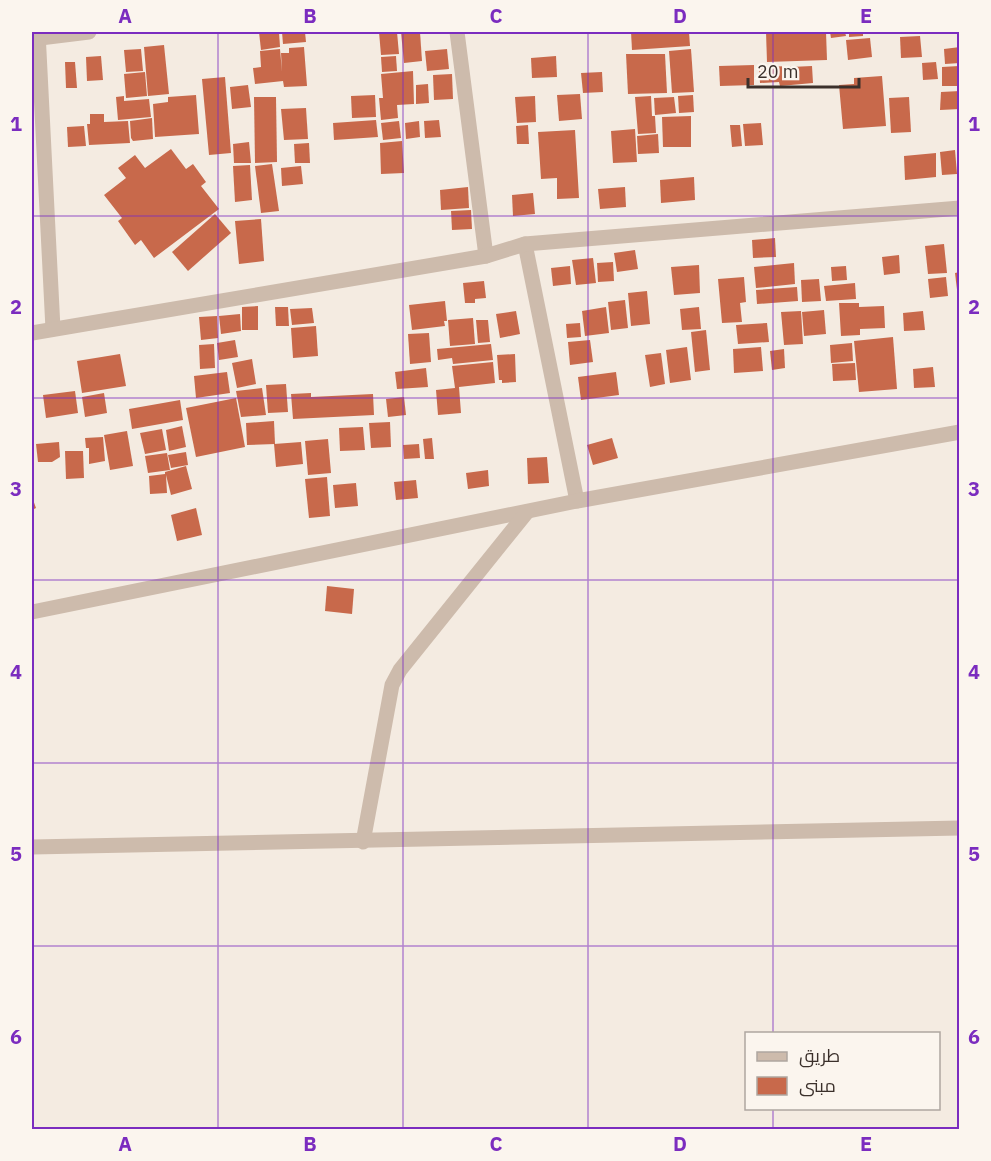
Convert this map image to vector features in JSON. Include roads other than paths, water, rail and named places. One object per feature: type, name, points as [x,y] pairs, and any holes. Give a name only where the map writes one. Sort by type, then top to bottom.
[{"type":"street","points":[[53,329],[36,36],[89,32]]},
{"type":"street","points":[[457,32],[486,256]]},
{"type":"street","points":[[32,333],[486,256],[525,244],[960,208]]},
{"type":"street","points":[[525,244],[577,501]]},
{"type":"street","points":[[32,612],[577,501],[960,432]]},
{"type":"street","points":[[363,842],[392,685],[400,670],[527,512]]},
{"type":"street","points":[[32,847],[960,828]]}]
